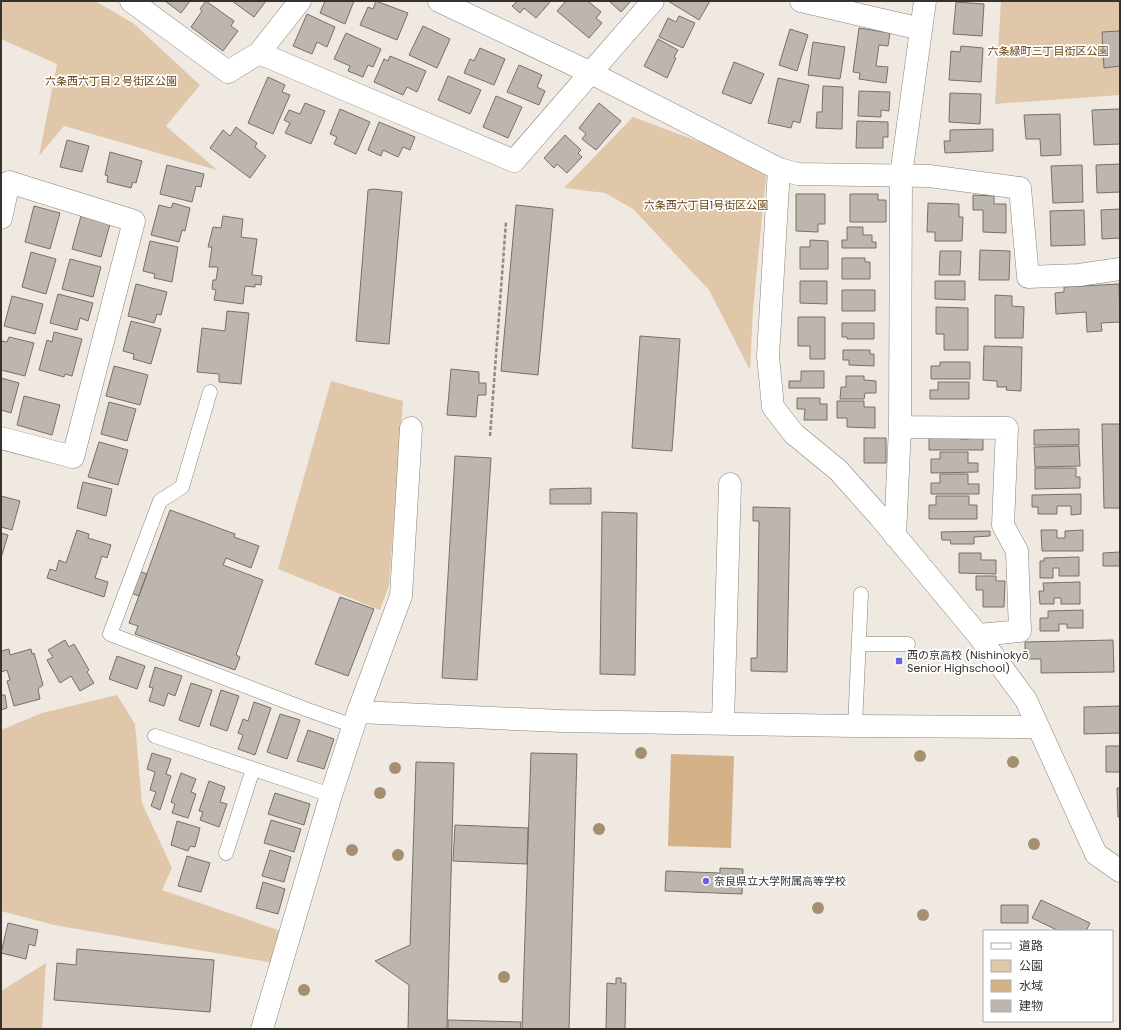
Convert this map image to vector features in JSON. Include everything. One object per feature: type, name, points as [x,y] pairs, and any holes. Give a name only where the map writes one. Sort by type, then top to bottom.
[{"type":"street","points":[[131,1],[228,72],[259,54],[300,1]]},
{"type":"street","points":[[439,1],[474,8],[591,72],[779,168],[798,174],[929,176],[1020,188],[1028,277],[1079,275],[1120,269]]},
{"type":"street","points":[[259,54],[514,161],[653,1]]},
{"type":"street","points":[[801,1],[921,29]]},
{"type":"street","points":[[895,536],[900,427],[901,175],[925,1]]},
{"type":"street","points":[[779,168],[768,356],[773,407],[794,434],[838,470],[978,635],[1026,700],[1096,854],[1120,871]]},
{"type":"street","points":[[1,218],[9,182],[134,221],[73,457],[1,438]]},
{"type":"street","points":[[900,427],[1007,428],[1003,525],[1017,550],[1020,631],[978,635]]},
{"type":"street","points":[[262,1029],[331,795],[356,719],[400,596],[411,428]]},
{"type":"street","points":[[723,722],[730,484]]},
{"type":"street","points":[[356,719],[723,722],[854,726],[1038,727]]},
{"type":"lane","points":[[210,392],[182,487],[160,501],[110,634],[308,710],[356,719]]},
{"type":"lane","points":[[854,726],[861,594]]},
{"type":"lane","points":[[859,644],[908,644]]},
{"type":"lane","points":[[155,736],[331,795]]},
{"type":"lane","points":[[226,853],[253,769]]},
{"type":"path","points":[[490,436],[506,222]]},
{"type":"green space","name":"六条西六丁目２号街区公園","points":[[1,1],[95,1],[133,23],[200,85],[166,126],[217,170],[64,126],[39,156],[57,64],[1,39]]},
{"type":"green space","name":"六条緑町三丁目街区公園","points":[[1001,1],[1120,1],[1120,95],[995,104]]},
{"type":"green space","name":"六条西六丁目1号街区公園","points":[[633,117],[767,167],[753,310],[750,370],[709,290],[633,209],[605,193],[564,188]]},
{"type":"green space","points":[[331,381],[403,401],[389,585],[380,610],[278,569]]},
{"type":"green space","points":[[117,695],[135,724],[142,803],[172,868],[162,890],[284,932],[274,963],[54,925],[1,911],[1,730],[42,713]]},
{"type":"green space","points":[[46,963],[42,1029],[1,1029],[1,991]]},
{"type":"water","points":[[671,754],[734,756],[731,848],[668,846]]},
{"type":"building","points":[[165,1],[190,1],[181,13]]},
{"type":"building","points":[[206,1],[234,21],[231,26],[238,31],[223,51],[191,27],[202,11],[200,9]]},
{"type":"building","points":[[232,1],[266,1],[254,17]]},
{"type":"building","points":[[325,1],[354,1],[345,24],[320,13]]},
{"type":"building","points":[[376,1],[408,13],[397,40],[360,25],[368,7],[373,9]]},
{"type":"building","points":[[514,1],[551,1],[536,18],[524,8],[520,13],[512,6],[516,3]]},
{"type":"building","points":[[566,1],[588,1],[601,12],[596,18],[602,23],[589,38],[557,11]]},
{"type":"building","points":[[609,1],[631,1],[621,12]]},
{"type":"building","points":[[668,1],[710,1],[699,20]]},
{"type":"building","points":[[956,2],[984,4],[982,36],[953,34]]},
{"type":"building","points":[[307,14],[335,27],[327,47],[317,42],[312,54],[293,46]]},
{"type":"building","points":[[679,16],[695,23],[683,48],[659,37],[668,18],[676,22]]},
{"type":"building","points":[[423,26],[450,39],[437,68],[409,55]]},
{"type":"building","points":[[859,28],[890,33],[888,46],[879,45],[876,66],[888,67],[886,83],[859,79],[860,73],[853,72]]},
{"type":"building","points":[[790,29],[808,35],[797,71],[779,65]]},
{"type":"building","points":[[1120,31],[1120,66],[1104,68],[1102,32]]},
{"type":"building","points":[[346,33],[381,49],[373,67],[368,65],[363,77],[348,71],[350,66],[334,59]]},
{"type":"building","points":[[658,39],[678,50],[667,78],[644,66]]},
{"type":"building","points":[[813,42],[845,47],[840,79],[808,75]]},
{"type":"building","points":[[961,46],[983,48],[981,82],[949,80],[951,51],[960,52]]},
{"type":"building","points":[[480,48],[505,59],[494,85],[464,73],[470,59],[474,61]]},
{"type":"building","points":[[390,56],[426,71],[417,92],[407,87],[403,95],[374,82],[384,59],[388,61]]},
{"type":"building","points":[[734,62],[764,74],[751,104],[722,93]]},
{"type":"building","points":[[519,65],[542,75],[537,87],[545,91],[539,105],[507,92]]},
{"type":"building","points":[[448,76],[481,90],[470,114],[438,100]]},
{"type":"building","points":[[268,77],[285,85],[282,92],[290,95],[273,134],[248,123]]},
{"type":"building","points":[[778,78],[809,85],[800,123],[793,121],[791,128],[768,123]]},
{"type":"building","points":[[823,86],[843,87],[842,129],[816,128],[817,112],[822,112]]},
{"type":"building","points":[[859,91],[890,92],[889,111],[881,110],[881,117],[858,116]]},
{"type":"building","points":[[950,93],[981,94],[980,124],[949,122]]},
{"type":"building","points":[[496,96],[522,107],[508,138],[483,127]]},
{"type":"building","points":[[305,103],[325,111],[311,144],[285,133],[290,123],[284,120],[289,110],[300,114]]},
{"type":"building","points":[[599,103],[621,121],[596,150],[582,139],[586,134],[579,128]]},
{"type":"building","points":[[340,109],[370,122],[356,154],[334,144],[337,137],[330,134]]},
{"type":"building","points":[[1120,109],[1120,144],[1094,145],[1092,110]]},
{"type":"building","points":[[1060,114],[1061,155],[1041,156],[1040,139],[1026,139],[1024,115]]},
{"type":"building","points":[[857,121],[888,122],[888,137],[883,137],[883,148],[856,148]]},
{"type":"building","points":[[379,122],[415,137],[410,150],[403,147],[398,157],[383,150],[381,156],[368,150]]},
{"type":"building","points":[[236,127],[257,143],[255,147],[266,156],[250,178],[210,148],[223,130],[230,136]]},
{"type":"building","points":[[993,129],[993,151],[945,153],[944,141],[950,141],[950,130]]},
{"type":"building","points":[[565,135],[581,150],[578,153],[582,157],[567,173],[557,164],[554,168],[544,158]]},
{"type":"building","points":[[67,140],[89,146],[82,172],[60,167]]},
{"type":"building","points":[[110,152],[142,161],[136,183],[133,182],[131,188],[107,182],[108,176],[105,175]]},
{"type":"building","points":[[1120,164],[1120,192],[1097,193],[1096,165]]},
{"type":"building","points":[[167,165],[204,174],[201,187],[196,186],[192,202],[160,194]]},
{"type":"building","points":[[1082,165],[1083,202],[1053,203],[1051,166]]},
{"type":"building","points":[[373,189],[402,192],[389,344],[356,341],[368,190]]},
{"type":"building","points":[[796,194],[825,194],[825,224],[818,224],[818,232],[796,231]]},
{"type":"building","points":[[850,194],[878,194],[878,200],[886,200],[886,222],[850,222]]},
{"type":"building","points":[[973,195],[994,196],[994,204],[1006,204],[1006,233],[983,232],[983,210],[973,210]]},
{"type":"building","points":[[173,203],[190,208],[185,231],[182,230],[179,242],[151,235],[159,205],[171,208]]},
{"type":"building","points":[[928,203],[959,204],[959,217],[963,217],[962,241],[935,241],[935,232],[927,232]]},
{"type":"building","points":[[516,205],[553,209],[538,375],[501,371]]},
{"type":"building","points":[[34,206],[60,213],[50,249],[25,242]]},
{"type":"building","points":[[1120,209],[1120,238],[1102,239],[1101,210]]},
{"type":"building","points":[[1084,210],[1085,245],[1051,246],[1050,211]]},
{"type":"building","points":[[81,216],[110,224],[101,257],[72,249]]},
{"type":"building","points":[[223,216],[243,219],[241,237],[257,239],[252,275],[262,276],[261,285],[255,284],[255,287],[245,286],[243,304],[214,300],[216,290],[212,289],[213,280],[216,280],[218,267],[209,267],[212,247],[208,247],[213,227],[221,228]]},
{"type":"building","points":[[847,227],[863,227],[863,235],[872,235],[872,242],[876,242],[876,248],[842,248],[842,240],[847,240]]},
{"type":"building","points":[[810,240],[828,241],[828,269],[800,269],[800,247],[810,247]]},
{"type":"building","points":[[150,241],[178,247],[172,282],[154,278],[155,274],[143,271]]},
{"type":"building","points":[[980,250],[1010,251],[1009,280],[979,280]]},
{"type":"building","points":[[940,251],[961,251],[960,275],[939,275]]},
{"type":"building","points":[[31,252],[56,259],[46,294],[22,287]]},
{"type":"building","points":[[842,258],[865,258],[865,262],[870,262],[870,279],[842,279]]},
{"type":"building","points":[[70,259],[101,267],[93,297],[62,289]]},
{"type":"building","points":[[800,281],[827,281],[827,304],[800,303]]},
{"type":"building","points":[[935,281],[965,281],[965,300],[935,299]]},
{"type":"building","points":[[136,284],[167,292],[161,315],[157,314],[154,323],[128,316]]},
{"type":"building","points":[[1119,284],[1120,322],[1101,323],[1102,331],[1087,332],[1086,312],[1056,314],[1055,293],[1064,292],[1064,287]]},
{"type":"building","points":[[842,290],[875,290],[875,311],[842,311]]},
{"type":"building","points":[[58,294],[93,303],[88,321],[80,318],[77,330],[50,323]]},
{"type":"building","points":[[995,295],[1012,296],[1012,306],[1024,307],[1023,338],[995,338]]},
{"type":"building","points":[[12,296],[43,304],[35,334],[4,326]]},
{"type":"building","points":[[936,307],[968,308],[968,350],[944,350],[944,334],[936,334]]},
{"type":"building","points":[[227,311],[249,313],[241,384],[219,382],[219,374],[197,372],[202,328],[225,331]]},
{"type":"building","points":[[798,317],[825,317],[825,359],[810,359],[810,346],[798,346]]},
{"type":"building","points":[[131,321],[161,329],[151,364],[133,359],[134,354],[123,351]]},
{"type":"building","points":[[842,323],[874,323],[874,339],[847,339],[847,337],[842,337]]},
{"type":"building","points":[[54,332],[82,339],[72,376],[65,374],[64,377],[39,370],[47,340],[52,342]]},
{"type":"building","points":[[640,336],[680,339],[672,451],[632,448]]},
{"type":"building","points":[[9,337],[34,343],[25,376],[1,370],[2,341],[7,342]]},
{"type":"building","points":[[984,346],[1022,347],[1021,391],[1006,390],[1007,387],[997,387],[997,381],[983,380]]},
{"type":"building","points":[[843,350],[870,350],[870,354],[874,354],[874,366],[849,365],[849,360],[843,360]]},
{"type":"building","points":[[940,362],[970,362],[970,379],[931,379],[931,366],[940,366]]},
{"type":"building","points":[[114,366],[148,375],[140,405],[106,396]]},
{"type":"building","points":[[451,369],[479,372],[479,383],[486,383],[486,395],[478,395],[476,417],[447,415]]},
{"type":"building","points":[[801,371],[824,371],[824,388],[789,388],[789,381],[801,381]]},
{"type":"building","points":[[846,376],[864,376],[864,380],[876,381],[876,393],[865,393],[864,399],[840,399],[841,387],[846,387]]},
{"type":"building","points":[[1,378],[19,383],[11,413],[1,410]]},
{"type":"building","points":[[938,382],[969,382],[969,399],[930,399],[930,390],[938,390]]},
{"type":"building","points":[[24,396],[60,405],[52,435],[17,425]]},
{"type":"building","points":[[797,398],[820,398],[820,404],[827,404],[827,420],[804,420],[805,409],[797,409]]},
{"type":"building","points":[[837,401],[864,401],[864,407],[875,407],[875,428],[847,427],[847,418],[837,418]]},
{"type":"building","points":[[109,402],[136,409],[127,441],[101,434]]},
{"type":"building","points":[[1102,424],[1120,424],[1120,508],[1104,508]]},
{"type":"building","points":[[1079,429],[1079,445],[1034,445],[1034,430]]},
{"type":"building","points":[[960,433],[960,439],[969,439],[969,436],[983,436],[983,450],[929,450],[929,437]]},
{"type":"building","points":[[864,438],[886,438],[886,463],[864,463]]},
{"type":"building","points":[[99,442],[128,450],[118,485],[88,477]]},
{"type":"building","points":[[1079,446],[1080,466],[1035,467],[1034,447]]},
{"type":"building","points":[[940,452],[968,452],[968,463],[978,463],[978,472],[931,473],[931,459],[940,459]]},
{"type":"building","points":[[455,456],[491,458],[477,680],[442,678]]},
{"type":"building","points":[[1035,468],[1076,468],[1076,477],[1080,477],[1080,488],[1035,489]]},
{"type":"building","points":[[940,474],[968,474],[968,484],[979,484],[979,494],[931,494],[931,483],[940,483]]},
{"type":"building","points":[[83,482],[112,489],[106,516],[77,508]]},
{"type":"building","points":[[591,488],[591,504],[550,504],[550,489]]},
{"type":"building","points":[[1081,494],[1081,514],[1071,515],[1071,506],[1057,506],[1057,514],[1038,514],[1038,507],[1032,507],[1032,495]]},
{"type":"building","points":[[1,496],[20,501],[12,530],[1,527]]},
{"type":"building","points":[[936,496],[969,496],[969,505],[977,505],[977,519],[929,519],[929,505],[936,505]]},
{"type":"building","points":[[753,507],[790,508],[787,672],[751,671],[751,658],[757,658],[759,521],[753,521]]},
{"type":"building","points":[[170,510],[235,534],[234,537],[259,546],[251,568],[226,558],[223,565],[263,580],[236,655],[240,657],[235,670],[135,634],[138,626],[129,623]]},
{"type":"building","points":[[602,512],[637,513],[635,675],[600,674]]},
{"type":"building","points":[[77,530],[89,534],[88,538],[111,545],[107,558],[102,556],[95,578],[108,582],[104,597],[47,578],[50,569],[56,571],[59,560],[66,563]]},
{"type":"building","points":[[1041,530],[1057,530],[1057,538],[1065,538],[1065,531],[1083,530],[1083,551],[1042,551]]},
{"type":"building","points":[[990,531],[990,536],[974,537],[974,544],[951,544],[950,540],[942,540],[941,532]]},
{"type":"building","points":[[1,533],[8,535],[1,558]]},
{"type":"building","points":[[1120,552],[1120,566],[1103,566],[1103,553]]},
{"type":"building","points":[[959,553],[981,553],[981,560],[996,560],[996,574],[959,573]]},
{"type":"building","points":[[1079,557],[1079,576],[1059,576],[1059,568],[1053,568],[1053,578],[1040,578],[1040,561],[1044,561],[1044,558]]},
{"type":"building","points":[[128,567],[147,574],[139,596],[120,589]]},
{"type":"building","points":[[976,576],[996,576],[996,581],[1005,581],[1004,607],[983,607],[983,590],[976,590]]},
{"type":"building","points":[[1080,582],[1080,604],[1061,604],[1061,598],[1054,598],[1054,604],[1040,604],[1039,591],[1044,591],[1043,583]]},
{"type":"building","points":[[340,597],[374,609],[348,676],[315,664]]},
{"type":"building","points":[[1083,610],[1083,628],[1067,628],[1067,624],[1059,624],[1059,631],[1040,631],[1040,618],[1048,618],[1048,611]]},
{"type":"building","points":[[65,640],[69,647],[74,644],[89,670],[87,672],[94,683],[80,691],[71,676],[60,683],[47,660],[53,657],[48,650]]},
{"type":"building","points":[[1113,640],[1114,672],[1041,673],[1041,659],[1025,659],[1025,642]]},
{"type":"building","points":[[9,649],[10,655],[31,649],[32,654],[34,653],[43,685],[38,689],[40,699],[14,706],[7,681],[10,680],[7,670],[1,672],[1,651]]},
{"type":"building","points":[[117,656],[145,666],[137,689],[109,679]]},
{"type":"building","points":[[155,667],[182,676],[175,696],[168,693],[164,706],[149,701],[153,688],[149,687]]},
{"type":"building","points":[[191,683],[212,690],[199,727],[179,720]]},
{"type":"building","points":[[221,690],[239,696],[227,731],[210,725]]},
{"type":"building","points":[[1,695],[5,695],[7,708],[1,710]]},
{"type":"building","points":[[254,702],[271,708],[255,755],[238,749],[243,735],[238,733],[243,719],[248,721]]},
{"type":"building","points":[[1120,706],[1120,733],[1084,734],[1084,707]]},
{"type":"building","points":[[280,714],[300,720],[287,759],[267,752]]},
{"type":"building","points":[[308,730],[334,739],[324,769],[297,761]]},
{"type":"building","points":[[1106,746],[1120,746],[1120,772],[1106,772]]},
{"type":"building","points":[[152,753],[171,759],[166,774],[171,776],[160,810],[151,806],[156,792],[150,790],[155,772],[147,769]]},
{"type":"building","points":[[531,753],[577,754],[569,1029],[522,1029]]},
{"type":"building","points":[[416,762],[454,763],[447,1029],[408,1029],[409,985],[375,961],[410,945]]},
{"type":"building","points":[[181,773],[196,779],[191,792],[196,794],[188,818],[172,813],[175,804],[171,802]]},
{"type":"building","points":[[209,781],[225,787],[220,802],[227,804],[219,827],[200,820],[203,812],[199,811]]},
{"type":"building","points":[[1117,788],[1120,788],[1120,817],[1118,817]]},
{"type":"building","points":[[275,793],[310,804],[304,825],[268,814]]},
{"type":"building","points":[[271,820],[301,829],[294,852],[264,843]]},
{"type":"building","points":[[177,821],[200,828],[195,847],[190,846],[188,851],[171,845]]},
{"type":"building","points":[[455,825],[528,828],[527,864],[453,861]]},
{"type":"building","points":[[270,850],[291,857],[284,882],[262,876]]},
{"type":"building","points":[[187,856],[210,863],[201,892],[178,886]]},
{"type":"building","points":[[720,868],[743,869],[742,894],[665,891],[666,871],[720,873]]},
{"type":"building","points":[[263,882],[285,889],[278,914],[256,908]]},
{"type":"building","points":[[1041,900],[1090,923],[1086,930],[1057,930],[1032,918]]},
{"type":"building","points":[[1001,905],[1028,905],[1028,923],[1001,923]]},
{"type":"building","points":[[8,923],[38,930],[35,946],[29,944],[26,959],[1,953]]},
{"type":"building","points":[[77,949],[214,960],[210,1012],[54,1000],[57,963],[76,965]]},
{"type":"building","points":[[616,978],[621,978],[621,983],[626,983],[625,1029],[606,1029],[607,983],[616,984]]},
{"type":"building","points":[[448,1020],[521,1022],[520,1029],[448,1029]]},
{"type":"place","name":"西の京高校 (Nishinokyō Senior Highschool)","points":[[899,661]]},
{"type":"place","name":"奈良県立大学附属高等学校","points":[[706,881]]}]
